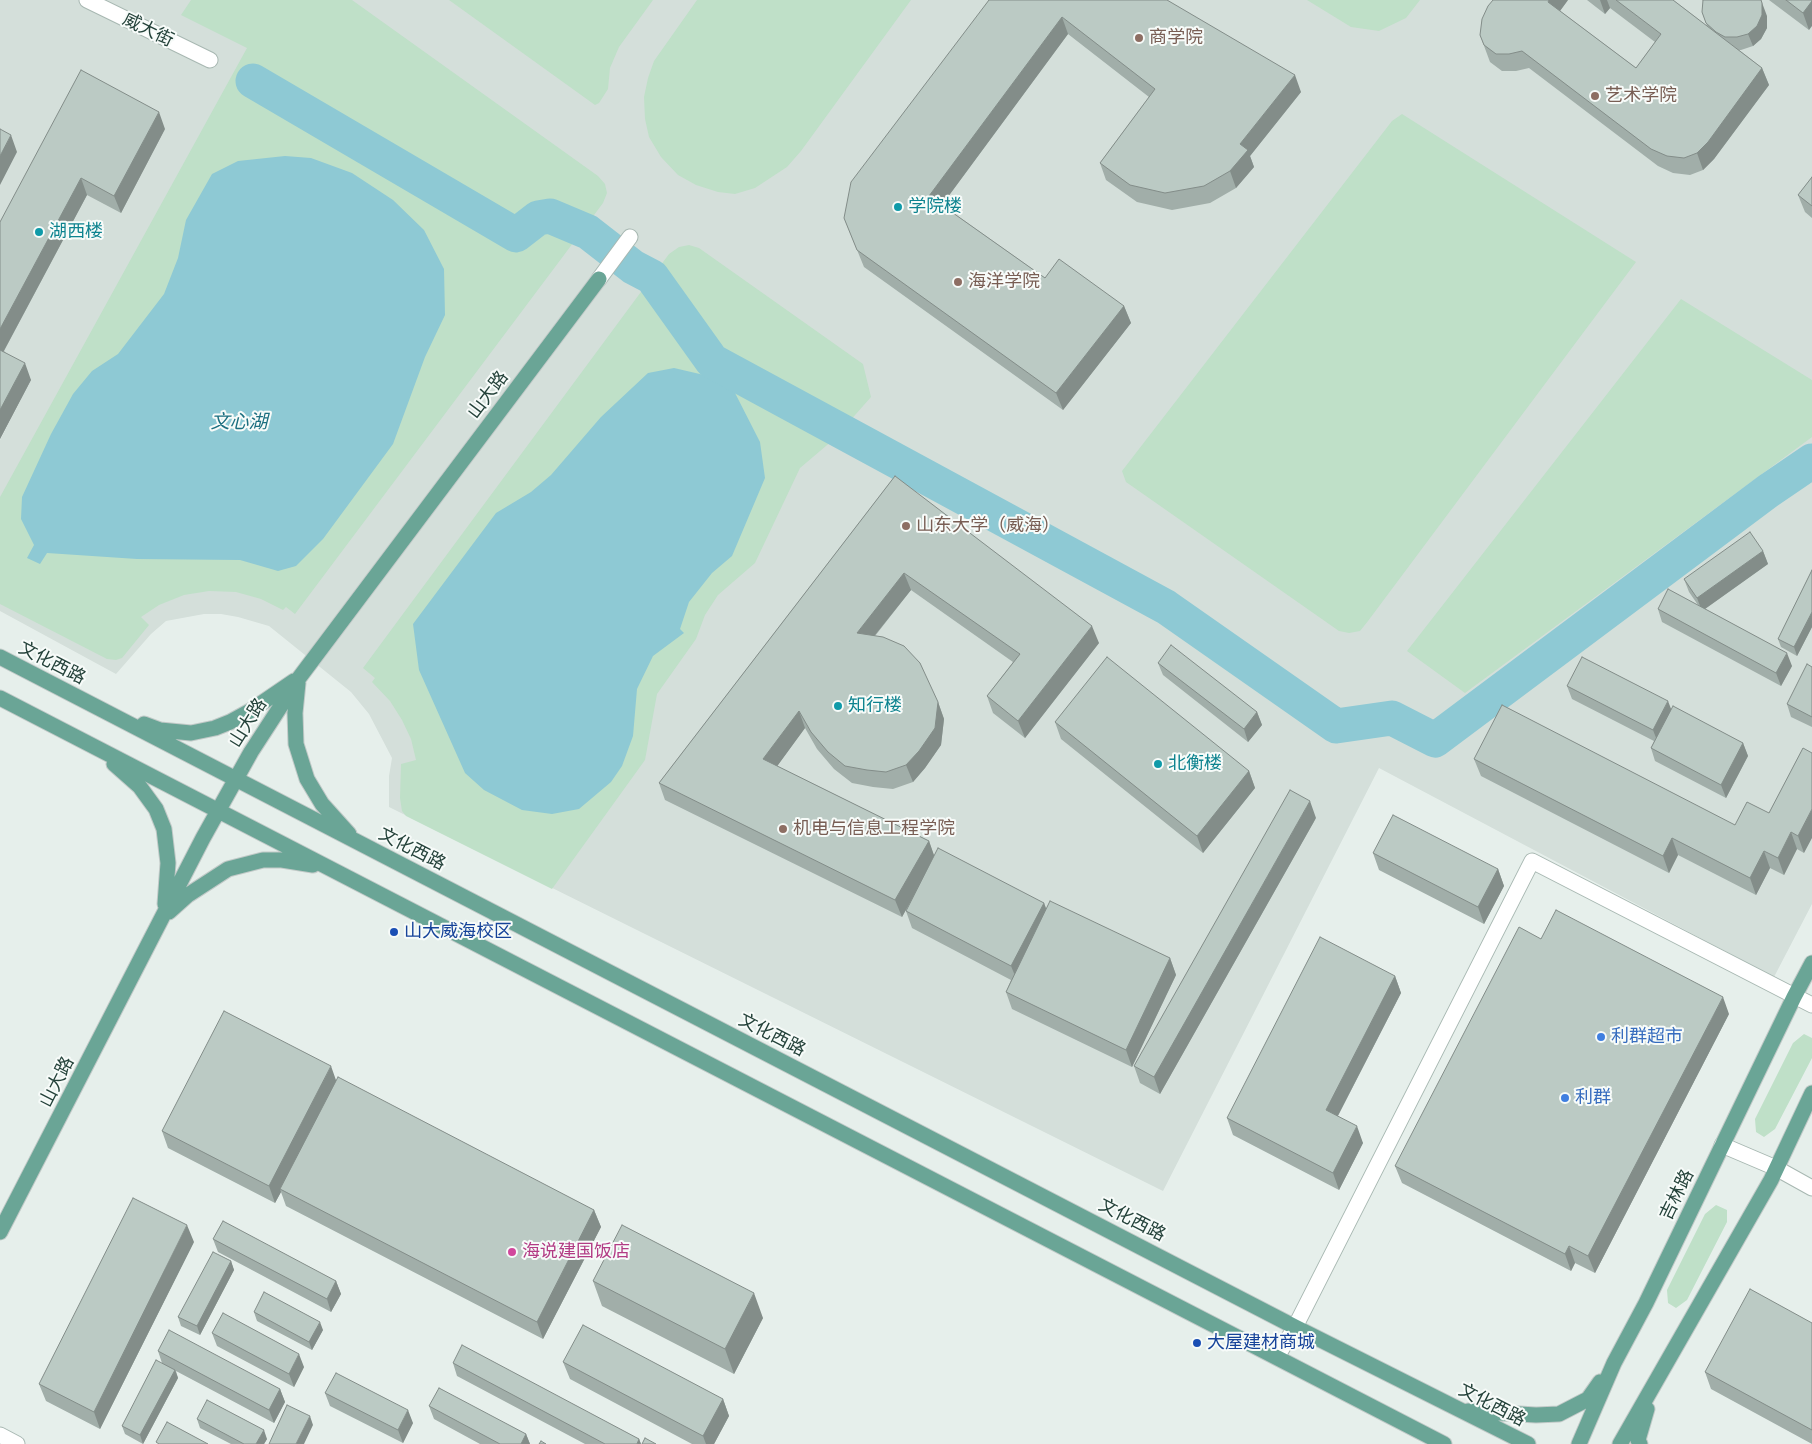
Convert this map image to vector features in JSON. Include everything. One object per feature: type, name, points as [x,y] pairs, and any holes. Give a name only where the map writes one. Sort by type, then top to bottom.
[{"type":"main road","name":"山大路","points":[[0,1232],[218,810],[251,752],[299,678],[599,279]]},
{"type":"main road","name":"文化西路","points":[[0,657],[1295,1327],[1528,1444]]},
{"type":"main road","points":[[99,709],[160,730],[190,733],[230,722],[299,678]]},
{"type":"main road","points":[[299,678],[295,713],[296,744],[307,779],[322,804],[355,841]]},
{"type":"main road","points":[[0,698],[1442,1443]]},
{"type":"main road","points":[[78,738],[124,771],[140,787],[156,808],[164,829],[168,863],[167,886],[162,918]]},
{"type":"main road","points":[[162,918],[210,880],[228,870],[254,863],[282,860],[309,864],[344,876]]},
{"type":"main road","name":"吉林路","points":[[1579,1444],[1614,1363],[1646,1303],[1812,963]]},
{"type":"main road","points":[[1620,1444],[1771,1180],[1812,1093]]},
{"type":"main road","points":[[1460,1410],[1513,1415],[1559,1414],[1588,1399],[1614,1363]]},
{"type":"main road","points":[[1640,1444],[1638,1440],[1652,1388]]},
{"type":"street","name":"威大街","points":[[87,0],[210,60]]},
{"type":"street","points":[[599,279],[630,237]]},
{"type":"street","points":[[1276,1357],[1295,1327],[1532,861],[1812,1006]]},
{"type":"street","points":[[1722,1145],[1776,1168],[1812,1188]]},
{"type":"street","points":[[0,1435],[17,1444]]},
{"type":"shaded area","name":"山东大学（威海）","points":[[0,0],[1812,0],[1812,904],[1774,977],[1379,768],[1163,1191],[389,807],[389,776],[392,758],[369,714],[351,692],[269,626],[221,614],[204,614],[166,621],[151,634],[116,674],[0,611],[0,440],[31,380],[0,363]]},
{"type":"green space","points":[[191,0],[352,0],[598,176],[605,184],[607,193],[603,203],[295,614],[286,607],[283,610],[261,599],[236,592],[209,591],[184,595],[159,605],[141,617],[149,625],[122,658],[116,660],[107,659],[0,604],[0,497],[247,48],[181,15]]},
{"type":"green space","points":[[449,0],[653,0],[619,47],[610,68],[608,89],[599,103],[595,105]]},
{"type":"green space","points":[[697,0],[911,0],[801,151],[787,167],[755,188],[735,194],[718,192],[696,185],[678,175],[661,157],[649,137],[645,119],[644,97],[654,61]]},
{"type":"green space","points":[[1307,0],[1420,0],[1406,18],[1379,31],[1351,27]]},
{"type":"green space","points":[[1402,114],[1636,262],[1368,621],[1360,631],[1349,633],[1339,631],[1126,482],[1122,471],[1392,121]]},
{"type":"green space","points":[[689,245],[699,248],[863,364],[871,397],[833,440],[800,468],[755,563],[718,595],[705,615],[696,639],[657,694],[645,760],[552,889],[406,816],[402,811],[400,798],[401,764],[416,760],[411,739],[390,701],[372,682],[375,678],[363,668],[669,254],[679,247]]},
{"type":"green space","points":[[1681,299],[1812,380],[1812,437],[1465,693],[1407,651]]},
{"type":"green space","points":[[1804,1034],[1812,1038],[1812,1058],[1775,1129],[1764,1137],[1756,1132],[1755,1119],[1793,1043]]},
{"type":"green space","points":[[1716,1205],[1727,1210],[1727,1222],[1687,1300],[1676,1308],[1668,1303],[1667,1290],[1705,1214]]},
{"type":"water","name":"文心湖","points":[[285,156],[311,158],[352,173],[393,200],[424,230],[444,269],[445,315],[425,357],[393,444],[323,539],[296,566],[278,571],[240,560],[137,559],[47,553],[40,564],[27,558],[34,545],[21,519],[22,497],[51,434],[73,394],[92,371],[118,354],[164,294],[178,258],[186,220],[212,174],[238,161]]},
{"type":"water","points":[[674,368],[717,378],[734,391],[760,442],[765,478],[732,556],[712,573],[689,602],[680,629],[684,633],[653,656],[637,689],[633,736],[622,766],[611,782],[579,809],[552,814],[522,810],[484,790],[465,773],[419,670],[413,624],[496,513],[531,492],[551,475],[601,417],[648,373]]},
{"type":"building","name":"学院楼","points":[[989,0],[1167,0],[1295,75],[1240,144],[1248,150],[1230,171],[1204,186],[1165,193],[1130,185],[1100,163],[1155,89],[1062,17],[929,196],[1045,278],[1059,259],[1124,306],[1056,393],[857,250],[844,218],[851,182]]},
{"type":"building","points":[[1493,0],[1549,0],[1548,2],[1636,68],[1661,34],[1616,0],[1673,0],[1762,68],[1708,142],[1697,153],[1684,158],[1667,156],[1651,149],[1522,51],[1496,54],[1484,45],[1480,35],[1482,19]]},
{"type":"building","points":[[1703,0],[1761,0],[1762,15],[1757,26],[1748,34],[1737,37],[1725,37],[1706,23],[1702,12]]},
{"type":"building","points":[[1786,0],[1812,0],[1812,1],[1803,13]]},
{"type":"building","name":"湖西楼","points":[[81,70],[159,112],[114,196],[81,178],[0,329],[0,222]]},
{"type":"building","points":[[0,129],[11,135],[0,156]]},
{"type":"building","points":[[1812,177],[1812,206],[1798,195]]},
{"type":"building","points":[[0,350],[25,363],[0,410]]},
{"type":"building","name":"知行楼","points":[[895,476],[1092,626],[1018,721],[987,696],[1020,654],[904,573],[857,633],[883,637],[904,646],[920,663],[938,702],[935,728],[919,751],[906,765],[886,772],[845,766],[828,752],[811,732],[799,711],[763,759],[929,841],[895,900],[659,783]]},
{"type":"building","points":[[1750,532],[1763,551],[1697,598],[1684,579]]},
{"type":"building","points":[[1812,570],[1812,612],[1794,647],[1778,639]]},
{"type":"building","points":[[1668,589],[1787,653],[1776,673],[1658,609]]},
{"type":"building","points":[[1171,645],[1257,712],[1244,729],[1158,663]]},
{"type":"building","name":"北衡楼","points":[[1107,657],[1249,771],[1197,836],[1055,722]]},
{"type":"building","points":[[1582,657],[1668,701],[1653,730],[1567,686]]},
{"type":"building","points":[[1807,664],[1812,667],[1812,717],[1787,704]]},
{"type":"building","points":[[1502,705],[1735,825],[1747,802],[1769,813],[1803,748],[1812,753],[1812,809],[1798,836],[1791,832],[1778,858],[1764,851],[1750,878],[1672,838],[1663,856],[1474,759]]},
{"type":"building","points":[[1673,706],[1743,743],[1721,785],[1651,748]]},
{"type":"building","points":[[1290,790],[1310,801],[1154,1077],[1134,1066]]},
{"type":"building","points":[[1393,815],[1498,869],[1478,907],[1373,853]]},
{"type":"building","points":[[938,848],[1044,903],[1011,966],[906,911]]},
{"type":"building","points":[[1050,901],[1170,958],[1126,1050],[1006,992]]},
{"type":"building","name":"利群","points":[[1556,910],[1723,997],[1588,1256],[1569,1246],[1565,1254],[1395,1166],[1519,927],[1541,939]]},
{"type":"building","points":[[1320,937],[1395,976],[1326,1110],[1357,1126],[1333,1173],[1227,1118]]},
{"type":"building","points":[[224,1011],[331,1066],[269,1186],[162,1131]]},
{"type":"building","points":[[338,1077],[594,1210],[537,1322],[280,1189]]},
{"type":"building","points":[[133,1198],[187,1225],[94,1412],[39,1384]]},
{"type":"building","points":[[223,1221],[336,1281],[327,1299],[213,1239]]},
{"type":"building","points":[[622,1225],[754,1293],[725,1349],[593,1281]]},
{"type":"building","points":[[213,1252],[231,1261],[197,1326],[178,1317]]},
{"type":"building","points":[[1750,1289],[1812,1323],[1812,1430],[1705,1372]]},
{"type":"building","points":[[264,1292],[320,1322],[309,1342],[254,1312]]},
{"type":"building","points":[[223,1313],[299,1354],[289,1374],[212,1333]]},
{"type":"building","points":[[583,1325],[723,1399],[703,1436],[563,1362]]},
{"type":"building","points":[[169,1330],[280,1389],[269,1410],[158,1351]]},
{"type":"building","points":[[462,1345],[639,1439],[637,1444],[605,1444],[453,1363]]},
{"type":"building","points":[[156,1360],[175,1370],[140,1435],[122,1426]]},
{"type":"building","points":[[336,1373],[408,1410],[398,1430],[325,1393]]},
{"type":"building","points":[[439,1388],[526,1434],[521,1444],[500,1444],[429,1406]]},
{"type":"building","points":[[207,1400],[264,1430],[256,1444],[244,1444],[197,1419]]},
{"type":"building","points":[[287,1405],[310,1416],[296,1444],[269,1444]]},
{"type":"building","points":[[167,1422],[208,1444],[159,1444],[156,1442]]},
{"type":"building","points":[[645,1438],[656,1444],[642,1444]]},
{"type":"waterway","points":[[253,81],[516,235],[538,218],[550,216],[588,232],[633,267],[652,277],[712,361],[1166,607],[1336,726],[1392,718],[1435,740],[1768,491],[1812,461]]},
{"type":"place","name":"商学院","points":[[1139,38]]},
{"type":"place","name":"艺术学院","points":[[1595,96]]},
{"type":"place","name":"学院楼","points":[[898,207]]},
{"type":"place","name":"湖西楼","points":[[39,232]]},
{"type":"place","name":"海洋学院","points":[[958,282]]},
{"type":"place","name":"山东大学（威海）","points":[[906,526]]},
{"type":"place","name":"知行楼","points":[[838,706]]},
{"type":"place","name":"北衡楼","points":[[1158,764]]},
{"type":"place","name":"机电与信息工程学院","points":[[783,829]]},
{"type":"place","name":"山大威海校区","points":[[394,932]]},
{"type":"place","name":"利群超市","points":[[1601,1037]]},
{"type":"place","name":"利群","points":[[1565,1098]]},
{"type":"place","name":"海说建国饭店","points":[[512,1252]]},
{"type":"place","name":"大屋建材商城","points":[[1197,1343]]}]
